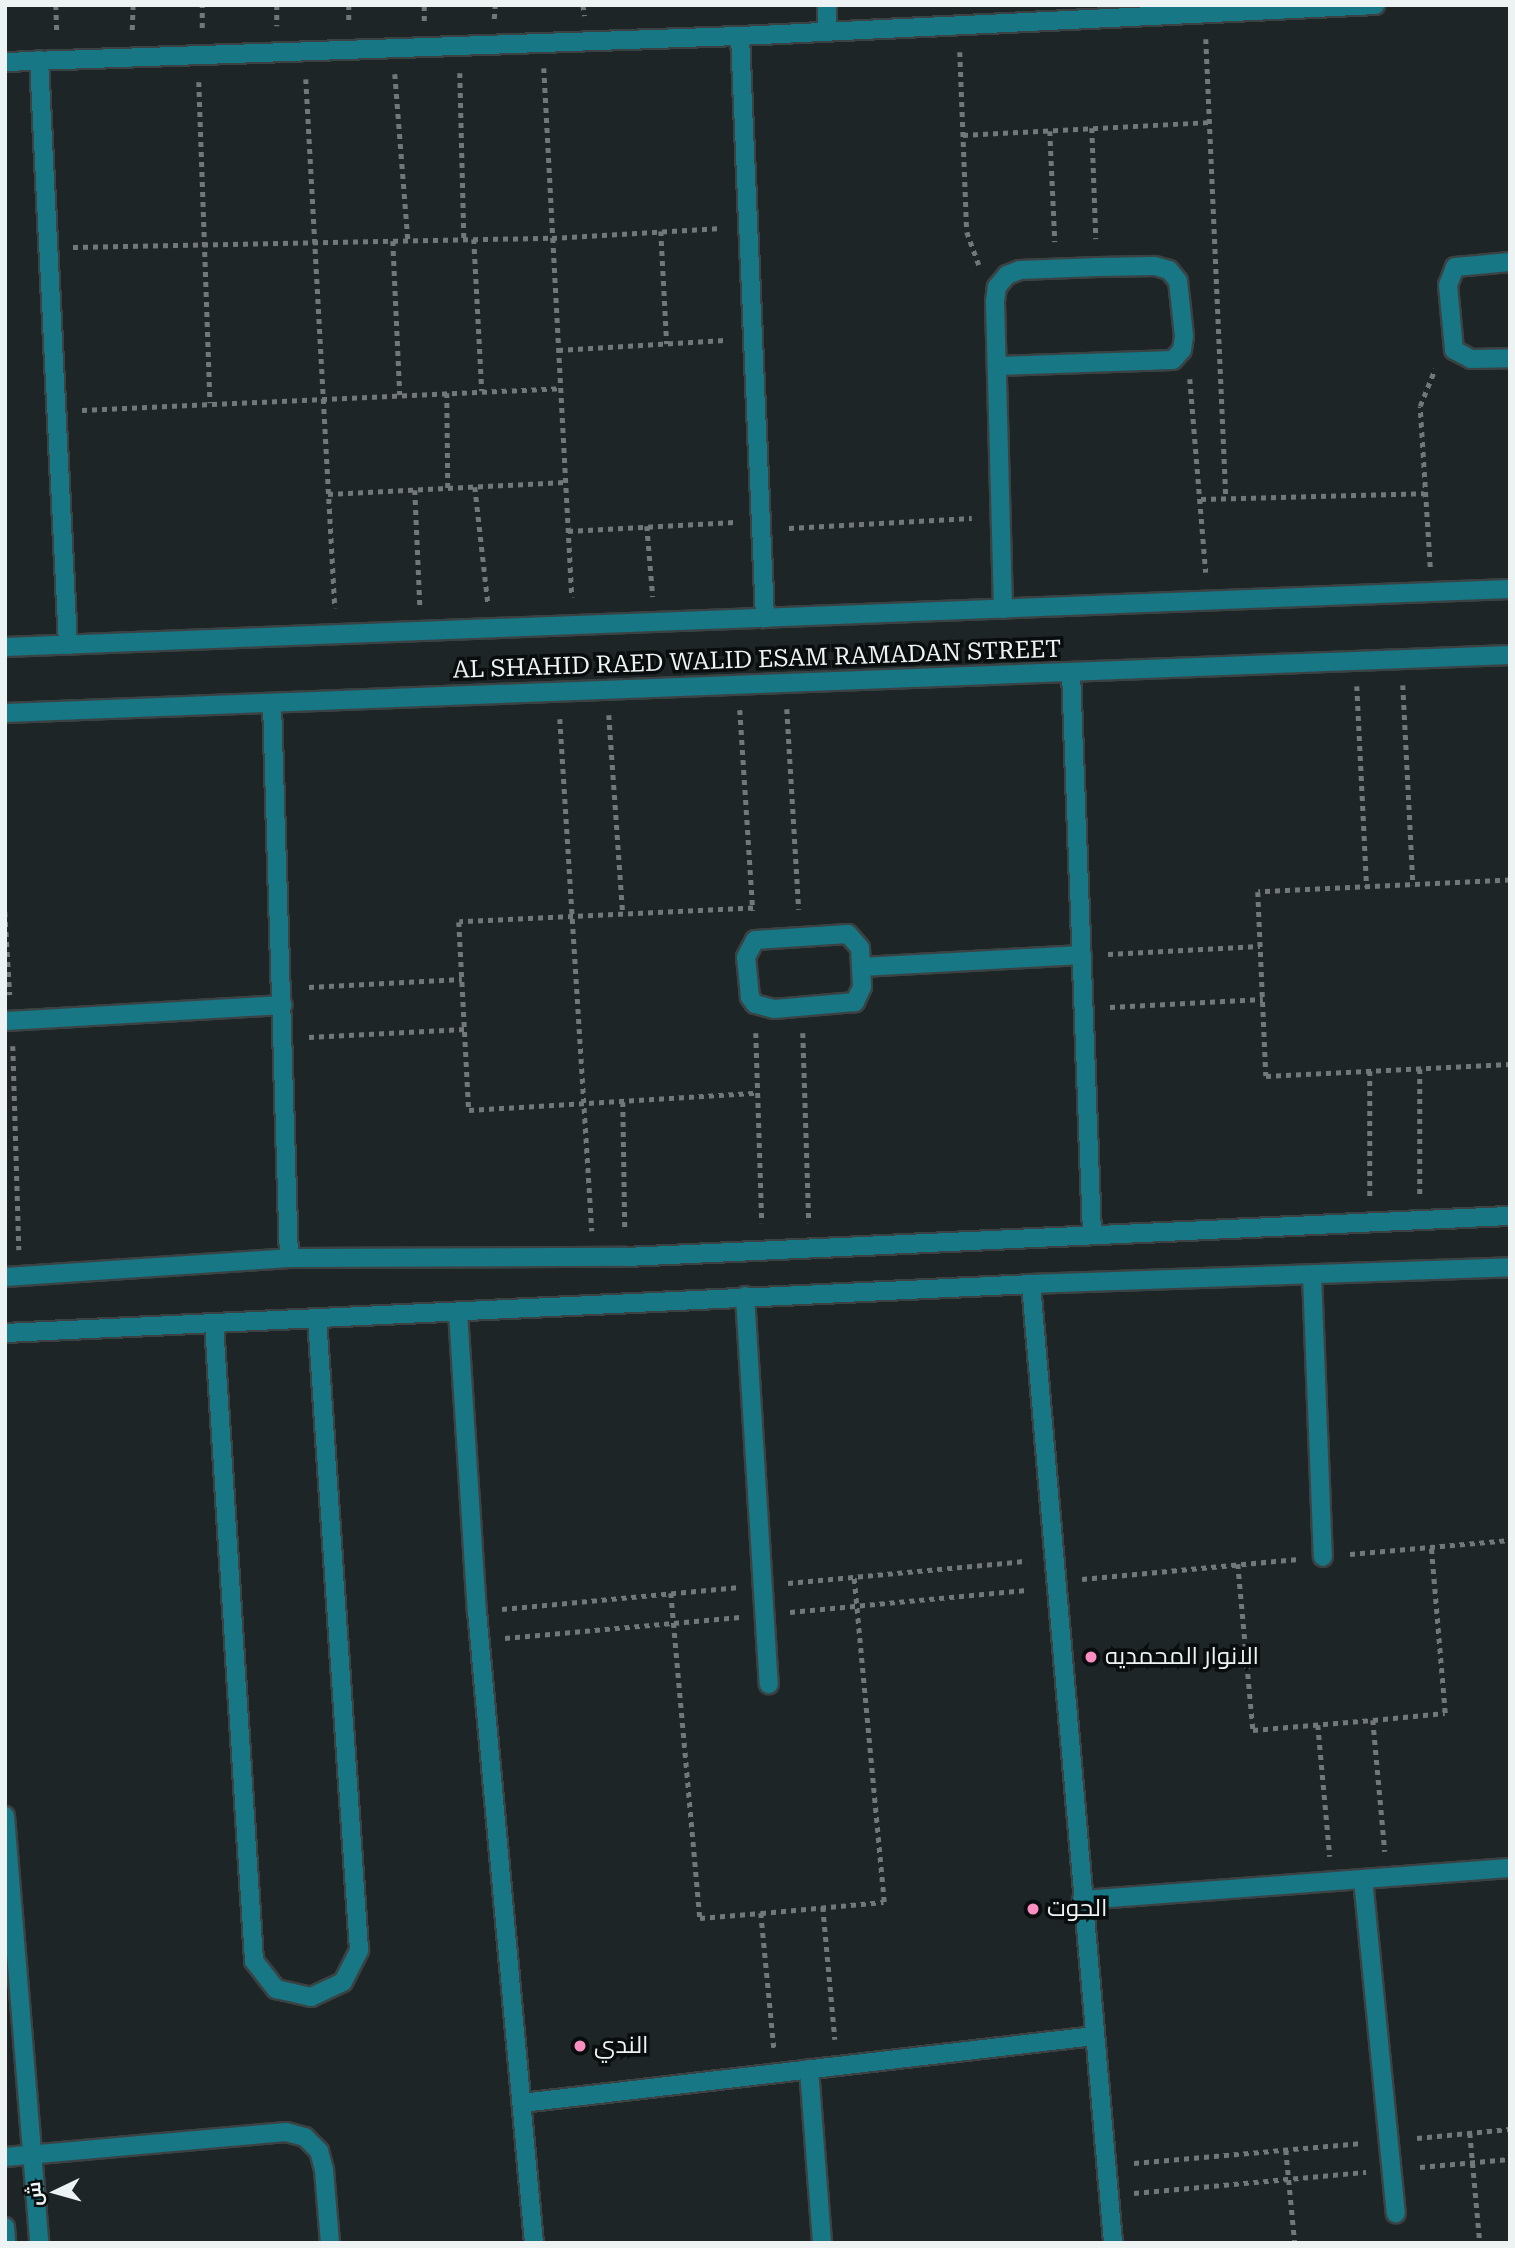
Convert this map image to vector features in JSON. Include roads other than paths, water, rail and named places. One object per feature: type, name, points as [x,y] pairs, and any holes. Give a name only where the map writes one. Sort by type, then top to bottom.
[{"type":"street","points":[[827,5],[827,32]]},
{"type":"street","points":[[5,62],[198,53],[740,36],[1375,5]]},
{"type":"street","points":[[740,36],[765,618]]},
{"type":"street","points":[[39,60],[53,412],[68,645]]},
{"type":"street","points":[[1510,262],[1465,264],[1449,275],[1454,349],[1471,359],[1510,358]]},
{"type":"street","points":[[998,366],[1172,360],[1182,349],[1181,295],[1178,281],[1169,270],[1155,266],[1098,267],[1020,270],[1007,275],[997,287],[998,366],[1003,517],[1003,609]]},
{"type":"street","name":"AL SHAHID RAED WALID ESAM RAMADAN STREET","points":[[5,647],[1510,589]]},
{"type":"street","name":"AL SHAHID RAED WALID ESAM RAMADAN STREET","points":[[5,713],[1510,656]]},
{"type":"street","points":[[1071,672],[1092,1235]]},
{"type":"street","points":[[272,703],[289,1258]]},
{"type":"street","points":[[848,934],[858,942],[861,967],[862,987],[855,1002],[764,1008],[755,1004],[750,997],[746,957],[755,940],[848,934]]},
{"type":"street","points":[[861,967],[1082,955]]},
{"type":"street","points":[[9,1021],[282,997]]},
{"type":"street","points":[[12,1277],[289,1258],[626,1257],[1510,1216]]},
{"type":"street","points":[[5,1333],[745,1296],[1510,1267]]},
{"type":"street","points":[[1311,1275],[1323,1557]]},
{"type":"street","points":[[1031,1284],[1054,1581],[1113,2243]]},
{"type":"street","points":[[745,1296],[769,1684]]},
{"type":"street","points":[[458,1312],[477,1611],[534,2243]]},
{"type":"street","points":[[214,1323],[254,1961],[276,1989],[311,1997],[343,1982],[359,1950],[317,1318]]},
{"type":"street","points":[[5,1816],[39,2243]]},
{"type":"street","points":[[1082,1900],[1510,1868]]},
{"type":"street","points":[[1363,1879],[1396,2213]]},
{"type":"street","points":[[522,2103],[1094,2036]]},
{"type":"street","points":[[809,2069],[822,2243]]},
{"type":"street","points":[[5,2157],[286,2132],[305,2137],[321,2160],[330,2243]]},
{"type":"street","points":[[5,2227],[6,2243]]},
{"type":"place","name":"الانوار المحمديه","points":[[1091,1657]]},
{"type":"place","name":"الحوت","points":[[1033,1909]]},
{"type":"place","name":"الندي","points":[[580,2046]]}]
